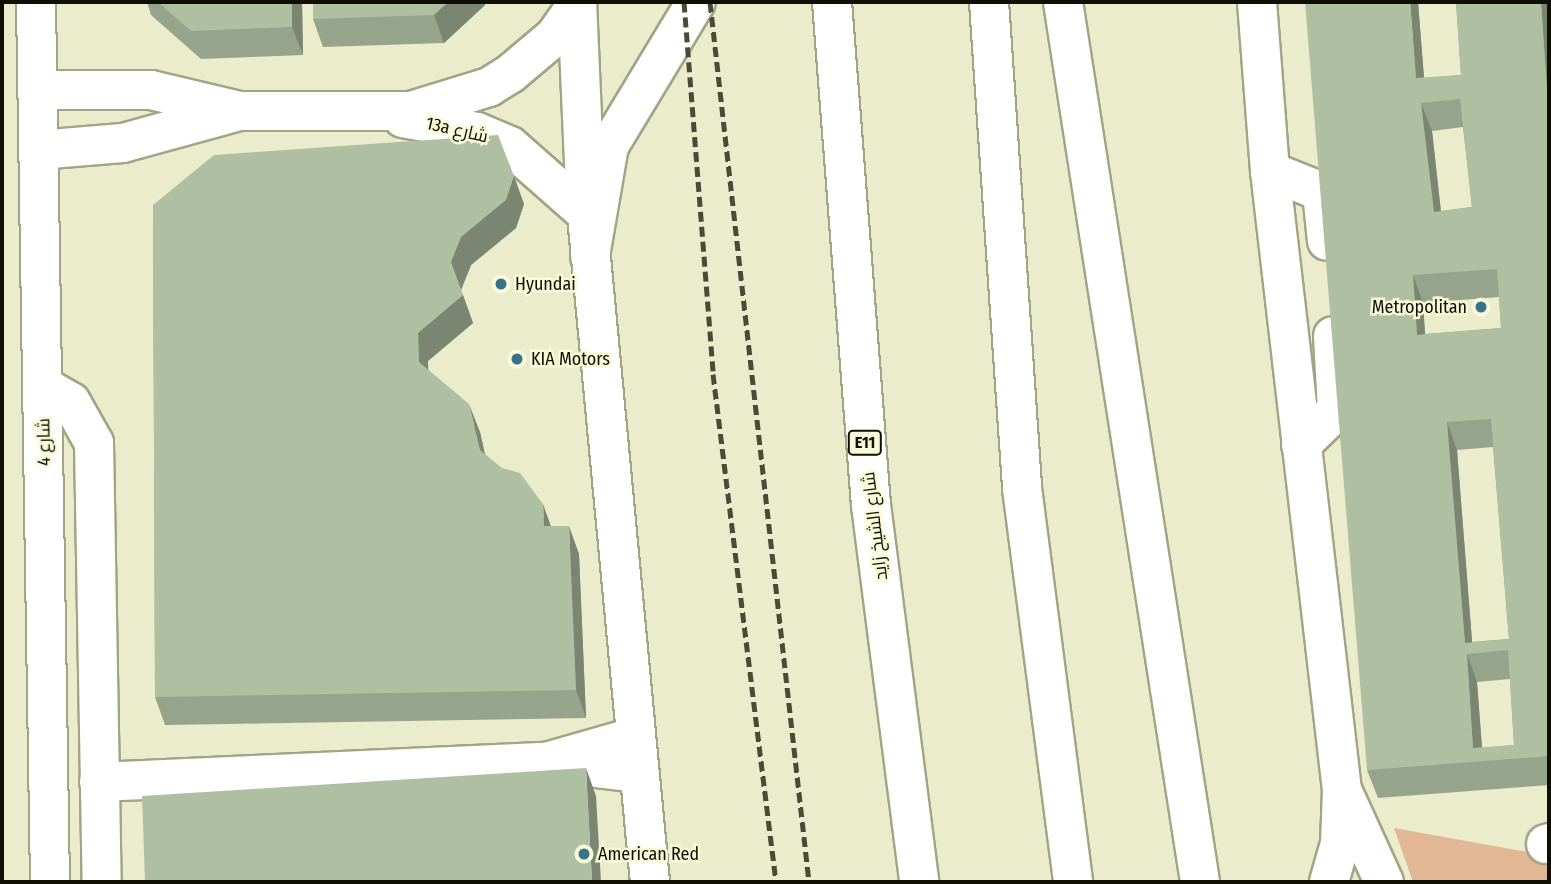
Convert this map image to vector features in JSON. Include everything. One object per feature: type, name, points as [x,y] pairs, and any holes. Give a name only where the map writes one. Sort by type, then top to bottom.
[{"type":"main road","name":"شارع 4","points":[[36,2],[50,882]]},
{"type":"main road","points":[[590,256],[609,146],[696,2]]},
{"type":"main road","name":"شارع الشيخ زايد","points":[[832,2],[869,479],[919,882]]},
{"type":"main road","points":[[989,2],[1022,488],[1073,882]]},
{"type":"main road","points":[[1063,2],[1079,75],[1202,876]]},
{"type":"main road","points":[[1257,2],[1270,172],[1342,790],[1340,844],[1329,882]]},
{"type":"main road","name":"13a شارع","points":[[384,114],[489,87],[534,57],[577,3]]},
{"type":"main road","points":[[577,3],[586,212],[650,882]]},
{"type":"main road","name":"13a شارع","points":[[37,90],[151,90],[239,111],[384,114],[494,138],[529,158],[586,212]]},
{"type":"main road","name":"13a شارع","points":[[38,150],[123,143],[239,111]]},
{"type":"main road","points":[[1270,172],[1322,192],[1337,410],[1301,445]]},
{"type":"main road","points":[[43,386],[71,401],[94,443],[102,882]]},
{"type":"main road","points":[[99,782],[547,762],[636,755]]},
{"type":"main road","points":[[1342,790],[1384,882]]},
{"type":"shaded area","points":[[1394,828],[1549,856],[1549,882],[1413,882]]},
{"type":"building","points":[[158,2],[292,2],[292,27],[191,31]]},
{"type":"building","points":[[313,2],[448,2],[434,15],[313,19]]},
{"type":"building","points":[[1305,2],[1410,2],[1416,78],[1461,75],[1456,2],[1541,2],[1549,118],[1549,756],[1367,770]],"holes":[[[1460,99],[1472,207],[1434,212],[1421,103]],[[1497,269],[1501,328],[1417,335],[1413,275]],[[1491,419],[1509,639],[1465,643],[1447,422]],[[1508,650],[1514,745],[1473,748],[1467,654]]]},
{"type":"building","points":[[498,135],[514,176],[506,200],[461,237],[451,262],[463,295],[418,333],[419,362],[469,404],[480,450],[502,468],[520,473],[543,504],[544,526],[569,526],[576,690],[155,697],[153,205],[214,155]]},
{"type":"building","points":[[586,768],[592,882],[145,882],[142,796]]},
{"type":"railway","points":[[684,2],[713,374],[776,882]]},
{"type":"railway","points":[[710,2],[809,882]]},
{"type":"place","name":"Hyundai","points":[[501,284]]},
{"type":"place","name":"Metropolitan","points":[[1481,307]]},
{"type":"place","name":"KIA Motors","points":[[517,359]]},
{"type":"place","name":"American Red","points":[[584,854]]}]
